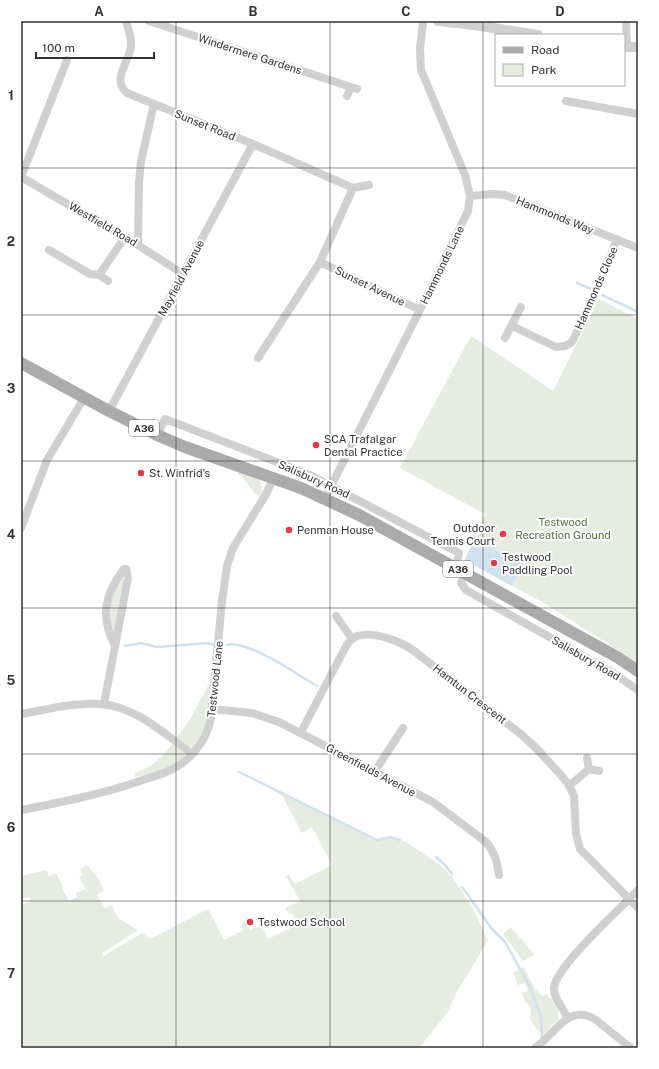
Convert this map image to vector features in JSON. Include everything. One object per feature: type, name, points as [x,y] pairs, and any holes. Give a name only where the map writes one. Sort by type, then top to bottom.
[{"type":"main road","name":"Salisbury Road","points":[[21,362],[84,398],[157,435],[185,447],[274,477],[325,498],[366,518],[617,657],[638,671]]},
{"type":"street","name":"Windermere Gardens","points":[[149,21],[354,88],[347,96]]},
{"type":"street","name":"Hammonds Lane","points":[[325,498],[468,211],[470,196],[467,180],[421,70],[420,49],[423,21]]},
{"type":"street","points":[[438,21],[474,23],[533,34]]},
{"type":"street","points":[[626,21],[625,47],[638,46]]},
{"type":"street","name":"Sunset Road","points":[[129,22],[131,44],[119,80],[122,88],[127,93],[254,144],[353,188]]},
{"type":"street","points":[[21,177],[67,60]]},
{"type":"street","points":[[566,101],[638,114]]},
{"type":"street","points":[[138,245],[139,182],[141,161],[154,104]]},
{"type":"street","name":"Mayfield Avenue","points":[[109,411],[254,144]]},
{"type":"street","name":"Westfield Road","points":[[21,177],[138,245],[183,274]]},
{"type":"street","points":[[258,358],[320,262],[353,188],[369,185]]},
{"type":"street","name":"Hammonds Way","points":[[470,196],[492,194],[505,195],[638,248]]},
{"type":"street","points":[[99,275],[124,237]]},
{"type":"street","name":"Hammonds Close","points":[[512,326],[556,347],[565,346],[572,342],[594,297],[617,240]]},
{"type":"street","points":[[49,250],[90,274],[99,275],[108,281]]},
{"type":"street","name":"Sunset Avenue","points":[[320,262],[420,310]]},
{"type":"street","points":[[505,338],[521,307]]},
{"type":"street","points":[[21,528],[47,460],[84,398]]},
{"type":"street","name":"Salisbury Road","points":[[157,435],[165,420],[308,474],[331,485],[459,553],[462,583],[466,590],[613,673],[638,690]]},
{"type":"street","name":"Testwood Lane","points":[[21,810],[86,798],[126,786],[167,771],[178,766],[192,754],[206,736],[210,724],[212,709],[222,601],[227,566],[233,548],[265,496],[274,477]]},
{"type":"street","points":[[104,704],[128,578],[126,569],[124,569],[108,594],[105,612],[108,632],[115,646]]},
{"type":"street","points":[[300,732],[344,650],[352,639],[336,616]]},
{"type":"street","name":"Hamtun Crescent","points":[[352,639],[362,636],[378,636],[394,640],[414,651],[526,739],[548,760],[573,792],[575,800],[576,834],[580,849],[638,908]]},
{"type":"street","points":[[21,714],[84,704],[104,704],[138,716],[192,754]]},
{"type":"street","name":"Greenfields Avenue","points":[[212,709],[260,715],[283,724],[438,805],[481,838],[489,846],[493,852],[499,875]]},
{"type":"street","points":[[375,771],[404,728]]},
{"type":"street","points":[[587,758],[589,768]]},
{"type":"street","points":[[569,786],[589,768]]},
{"type":"street","points":[[589,768],[599,771]]},
{"type":"street","points":[[568,1018],[555,994],[554,987],[561,971],[577,952],[638,890]]},
{"type":"street","points":[[535,1048],[568,1018],[582,1015],[592,1017],[631,1048]]},
{"type":"green space","name":"Testwood Recreation Ground","points":[[599,299],[638,319],[638,663],[544,603],[465,560],[473,538],[485,514],[400,468],[471,336],[553,391]]},
{"type":"green space","points":[[239,471],[258,478],[262,487],[260,497],[253,492],[241,476],[237,474]]},
{"type":"green space","points":[[121,578],[124,579],[113,634],[108,608],[115,587]]},
{"type":"green space","points":[[210,682],[209,708],[205,725],[193,747],[188,747],[176,738],[189,721]]},
{"type":"green space","points":[[172,744],[184,753],[185,756],[162,770],[135,777],[135,773],[156,762]]},
{"type":"green space","name":"Testwood School","points":[[265,784],[377,840],[390,837],[406,842],[440,865],[452,877],[470,903],[488,940],[457,992],[447,1013],[419,1048],[21,1048],[21,905],[30,902],[30,897],[21,899],[21,876],[46,870],[49,876],[56,873],[63,887],[62,889],[69,901],[77,897],[76,893],[86,889],[79,877],[83,875],[80,869],[87,865],[97,877],[104,890],[97,895],[105,908],[111,905],[118,918],[138,930],[102,953],[104,956],[142,933],[150,939],[208,909],[224,940],[244,930],[241,924],[245,922],[250,930],[261,925],[268,939],[297,925],[292,913],[289,914],[285,908],[300,901],[286,876],[289,875],[295,884],[332,865],[312,827],[302,833],[283,797]]},
{"type":"green space","points":[[511,927],[520,938],[517,941],[521,938],[534,955],[523,961],[503,934]]},
{"type":"green space","points":[[524,967],[535,989],[542,996],[547,994],[549,999],[551,997],[558,1011],[558,1020],[551,1026],[550,1024],[551,1027],[543,1035],[535,1027],[530,1018],[531,1012],[529,1005],[525,1002],[522,993],[528,991],[525,983],[518,985],[513,973]]},
{"type":"water","name":"Testwood Paddling Pool","points":[[475,539],[523,565],[512,586],[465,560]]},
{"type":"waterway","points":[[577,283],[591,289]]},
{"type":"waterway","points":[[602,295],[638,312]]},
{"type":"waterway","points":[[125,646],[141,643],[157,647],[208,643],[214,645]]},
{"type":"waterway","points":[[227,645],[247,647],[259,652],[317,686]]},
{"type":"waterway","points":[[239,772],[377,840],[390,837],[400,840]]},
{"type":"waterway","points":[[436,857],[452,874]]},
{"type":"waterway","points":[[462,887],[492,929],[505,942],[530,987],[541,1016],[542,1040]]},
{"type":"place","name":"SCA Trafalgar Dental Practice","points":[[316,445]]},
{"type":"place","name":"St. Winfrid's","points":[[141,473]]},
{"type":"place","name":"Penman House","points":[[289,530]]},
{"type":"place","name":"Outdoor Tennis Court","points":[[503,534]]},
{"type":"place","name":"Testwood Paddling Pool","points":[[494,563]]},
{"type":"place","name":"Testwood School","points":[[250,922]]}]
